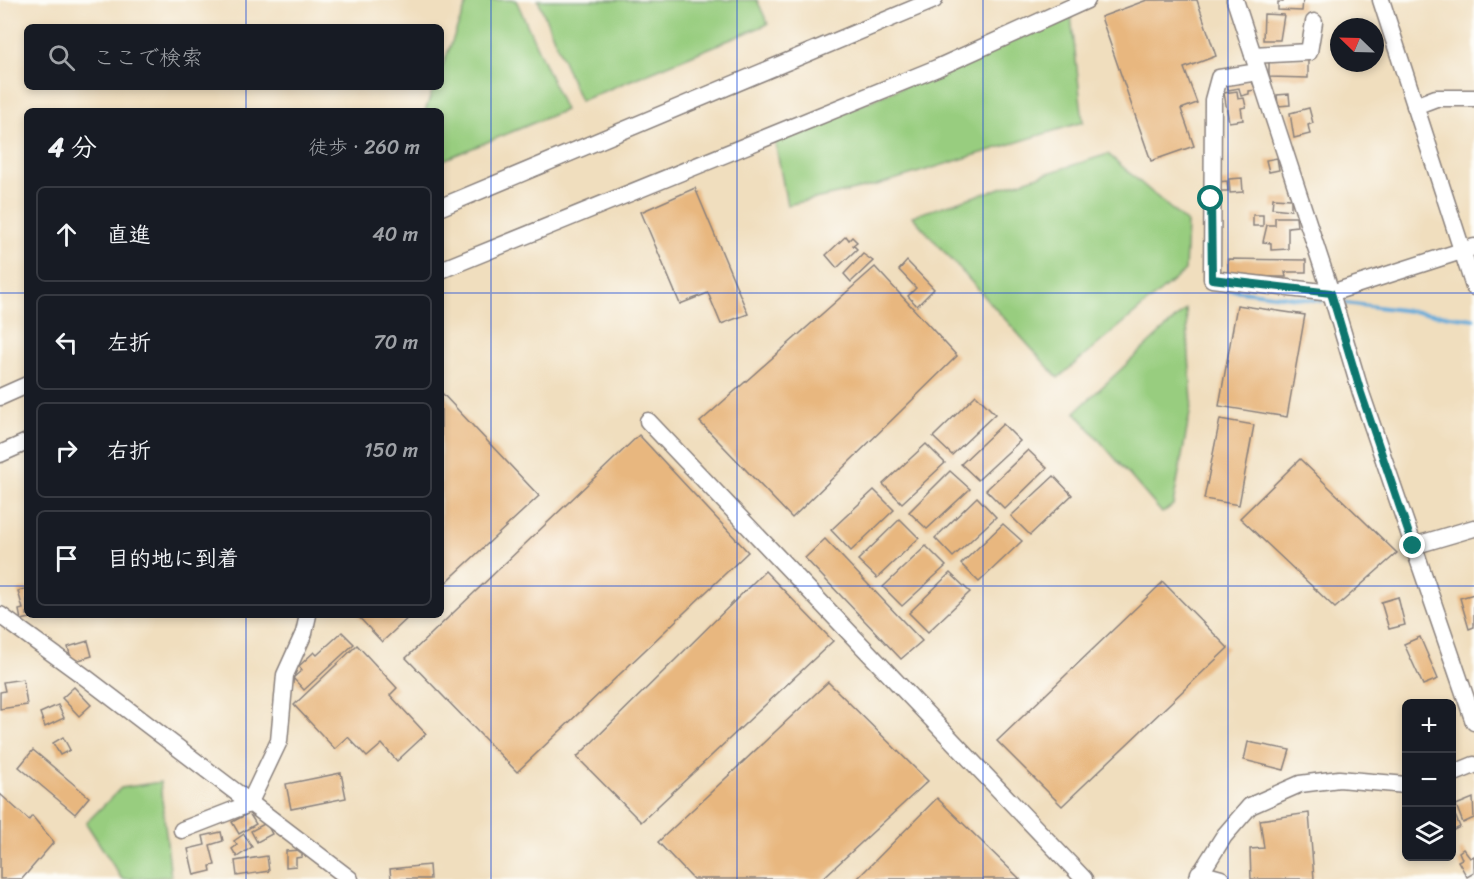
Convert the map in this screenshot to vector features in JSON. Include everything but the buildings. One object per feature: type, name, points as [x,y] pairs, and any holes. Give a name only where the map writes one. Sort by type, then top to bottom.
[{"type":"street","points":[[444,206],[934,0]]},
{"type":"street","points":[[444,269],[937,68],[1087,0]]},
{"type":"street","points":[[1235,0],[1331,293],[1361,393],[1413,546],[1469,693],[1474,722]]},
{"type":"street","points":[[1381,0],[1415,106],[1468,249],[1474,287]]},
{"type":"street","points":[[1253,55],[1309,52],[1314,22]]},
{"type":"street","points":[[1258,72],[1220,78],[1213,100],[1212,279],[1331,293],[1468,249]]},
{"type":"street","points":[[1415,106],[1436,98],[1474,98]]},
{"type":"street","points":[[0,398],[24,386]]},
{"type":"street","points":[[648,421],[1084,879]]},
{"type":"street","points":[[0,454],[24,443]]},
{"type":"street","points":[[1413,546],[1474,528]]},
{"type":"street","points":[[0,615],[85,676],[249,804],[350,879]]},
{"type":"street","points":[[182,830],[249,804],[279,741],[285,675],[304,633],[307,618]]},
{"type":"street","points":[[1456,772],[1474,765]]},
{"type":"street","points":[[1221,879],[1198,876],[1224,836],[1250,806],[1300,784],[1339,779],[1402,784]]},
{"type":"green space","points":[[468,0],[516,0],[565,110],[444,160],[444,108],[426,108],[433,90],[444,90],[444,62]]},
{"type":"green space","points":[[538,0],[757,0],[768,24],[580,101]]},
{"type":"green space","points":[[1071,16],[1083,122],[877,185],[787,205],[775,141]]},
{"type":"green space","points":[[1108,154],[1187,223],[1185,271],[1058,378],[912,216]]},
{"type":"green space","points":[[1186,309],[1192,402],[1173,505],[1162,513],[1075,412]]},
{"type":"green space","points":[[160,782],[171,877],[122,879],[86,823],[121,788]]},
{"type":"waterway","points":[[1209,287],[1322,301]]},
{"type":"waterway","points":[[1345,303],[1474,319]]},
{"type":"route","points":[[1211,199],[1212,279],[1331,293],[1361,393],[1413,546]]}]
